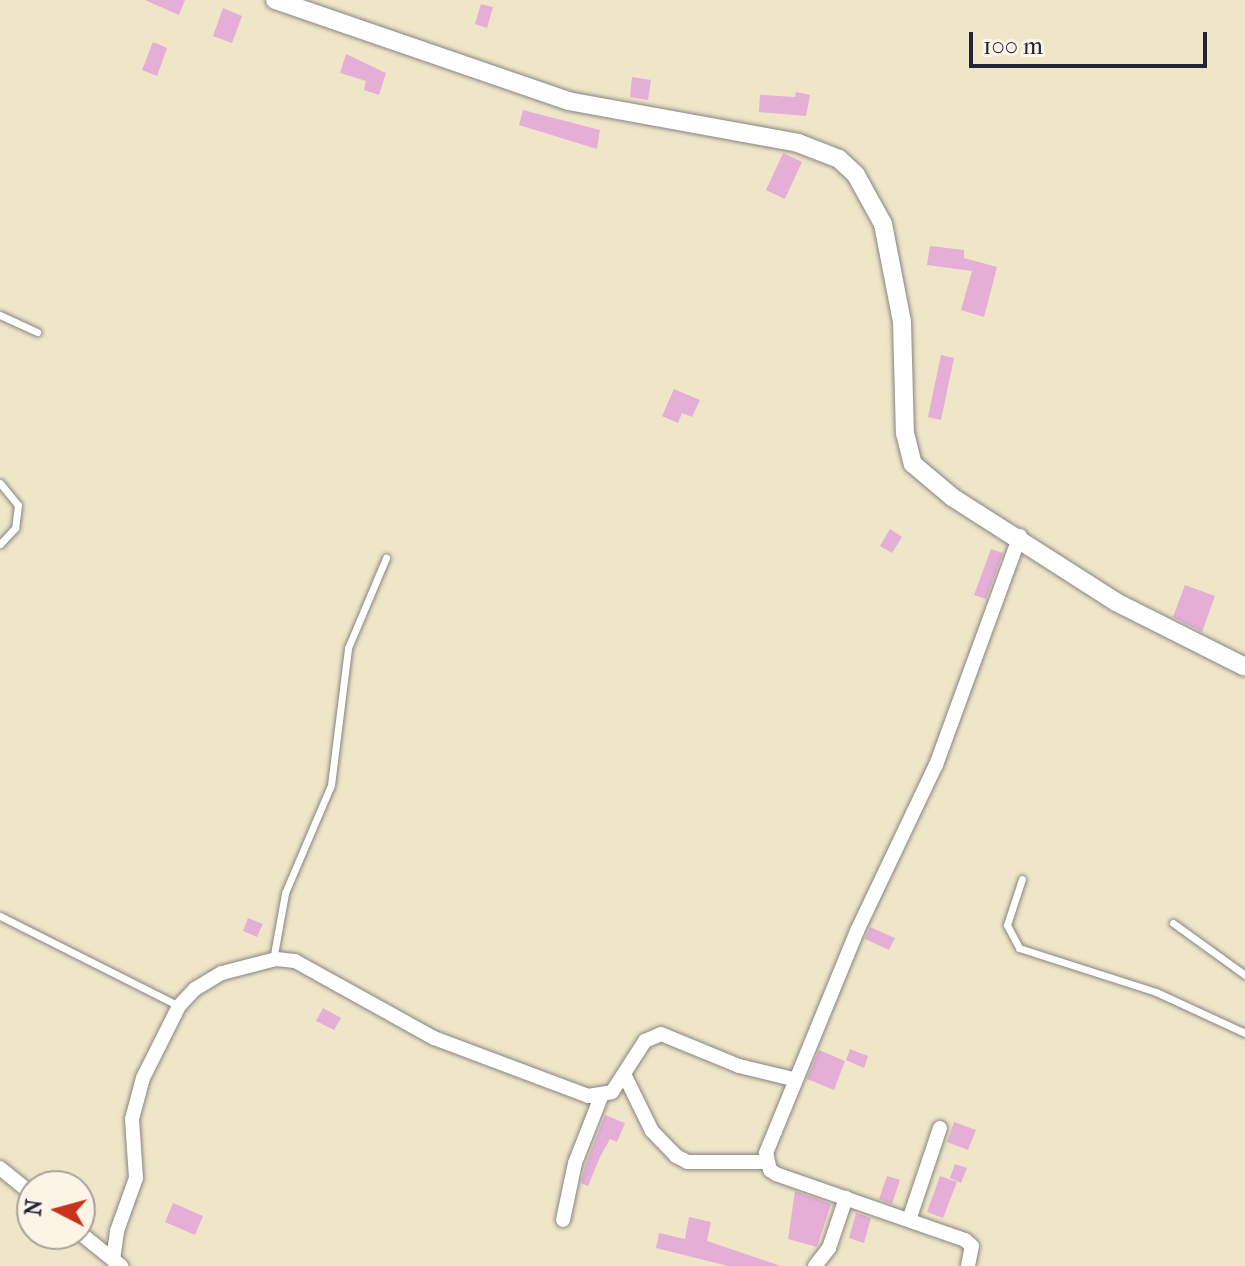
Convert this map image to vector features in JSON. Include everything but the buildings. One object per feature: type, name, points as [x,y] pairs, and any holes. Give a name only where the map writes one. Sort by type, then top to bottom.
[{"type":"street","points":[[275,0],[568,101],[798,143],[839,159],[856,175],[883,224],[902,322],[905,433],[913,464],[952,497],[1020,536],[1116,602],[1245,667]]},
{"type":"street","points":[[766,1162],[793,1079],[936,765],[1020,536]]},
{"type":"street","points":[[117,1263],[117,1231],[136,1178],[132,1119],[143,1078],[179,1006],[210,978],[273,960],[295,961],[434,1038],[575,1093],[601,1097]]},
{"type":"street","points":[[563,1220],[575,1163],[601,1097],[625,1076],[645,1041],[661,1034],[739,1066],[793,1079]]},
{"type":"street","points":[[625,1076],[652,1131],[676,1156],[688,1162],[766,1162]]},
{"type":"street","points":[[909,1220],[940,1128]]},
{"type":"street","points":[[766,1162],[776,1174],[970,1243],[968,1266]]},
{"type":"street","points":[[0,1168],[16,1181]]},
{"type":"street","points":[[815,1266],[829,1248],[846,1198]]},
{"type":"street","points":[[96,1246],[117,1263]]},
{"type":"lane","points":[[0,315],[37,332]]},
{"type":"lane","points":[[0,483],[14,496],[18,515],[0,544]]},
{"type":"lane","points":[[273,960],[285,893],[331,785],[348,648],[386,558]]},
{"type":"lane","points":[[1022,879],[1007,925],[1019,948],[1156,992],[1245,1033]]},
{"type":"lane","points":[[0,916],[179,1006]]},
{"type":"lane","points":[[1173,923],[1245,975]]}]
